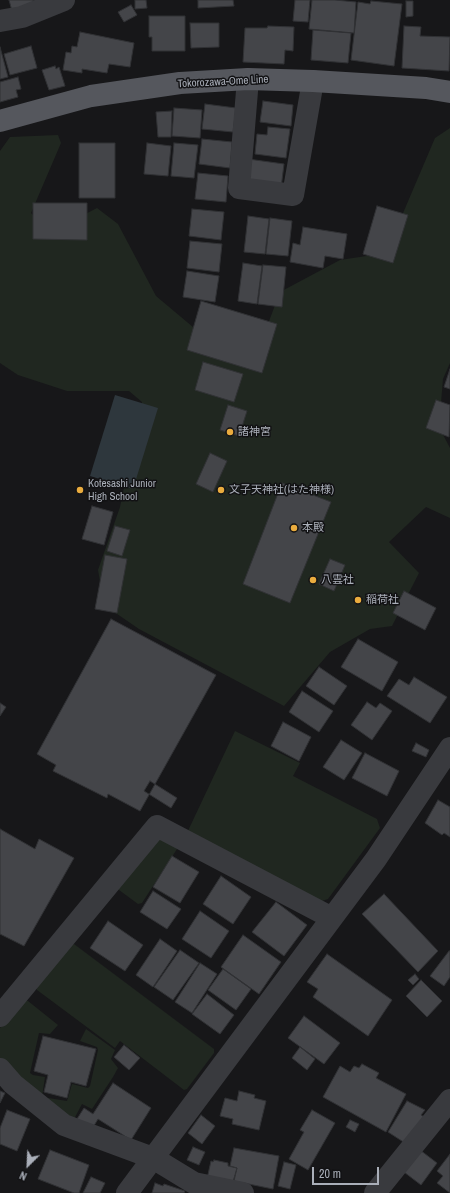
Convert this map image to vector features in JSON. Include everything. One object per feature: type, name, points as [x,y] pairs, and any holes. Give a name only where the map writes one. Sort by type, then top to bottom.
[{"type":"main road","name":"Tokorozawa-Ome Line","points":[[0,121],[91,96],[180,83],[248,79],[313,81],[426,88],[450,92]]},
{"type":"street","points":[[0,21],[22,17],[64,0]]},
{"type":"street","points":[[248,79],[239,188],[293,195],[313,81]]},
{"type":"street","points":[[127,1193],[380,853],[450,748]]},
{"type":"street","points":[[0,1016],[157,826],[332,918]]},
{"type":"street","points":[[0,1069],[13,1084],[64,1125],[154,1158],[194,1183],[242,1193]]},
{"type":"street","points":[[375,1193],[450,1100]]},
{"type":"shaded area","points":[[450,128],[450,363],[443,379],[439,427],[450,448],[450,518],[426,507],[389,542],[419,573],[392,626],[370,629],[330,652],[284,706],[139,629],[104,605],[98,570],[120,507],[142,402],[129,391],[67,391],[18,375],[0,363],[0,151],[10,137],[58,135],[61,143],[31,213],[51,232],[97,208],[118,224],[156,296],[218,348],[260,345],[280,292],[340,260],[386,253],[435,138]]},
{"type":"shaded area","points":[[115,395],[158,408],[133,489],[90,476]]},
{"type":"shaded area","points":[[235,731],[300,763],[293,776],[377,819],[380,828],[328,899],[319,902],[186,835]]},
{"type":"shaded area","points":[[158,838],[175,846],[177,849],[142,903],[138,904],[119,890],[118,886]]},
{"type":"shaded area","points":[[74,944],[214,1049],[214,1053],[187,1089],[184,1090],[120,1041],[115,1048],[37,990],[37,985],[70,946]]},
{"type":"shaded area","points":[[24,1000],[28,1001],[58,1025],[50,1034],[39,1033],[30,1073],[45,1077],[42,1097],[67,1101],[72,1084],[88,1088],[90,1086],[98,1050],[97,1047],[80,1041],[86,1029],[115,1050],[111,1059],[118,1068],[113,1077],[92,1109],[82,1104],[73,1121],[67,1121],[18,1082],[0,1060],[0,1028]]},
{"type":"building","points":[[9,0],[33,0],[34,3],[12,11]]},
{"type":"building","points":[[135,0],[146,0],[147,8],[135,9]]},
{"type":"building","points":[[198,0],[233,0],[234,6],[198,8]]},
{"type":"building","points":[[295,0],[310,0],[308,22],[293,21]]},
{"type":"building","points":[[312,0],[356,2],[354,33],[309,29]]},
{"type":"building","points":[[371,1],[402,4],[394,66],[351,60],[358,2],[370,4]]},
{"type":"building","points":[[406,1],[413,1],[413,16],[406,17]]},
{"type":"building","points":[[131,5],[137,15],[124,22],[118,12]]},
{"type":"building","points":[[149,16],[185,16],[185,51],[152,51],[152,37],[149,37]]},
{"type":"building","points":[[190,23],[219,23],[219,47],[191,48]]},
{"type":"building","points":[[268,26],[294,27],[293,51],[285,50],[284,64],[243,62],[245,28],[267,28]]},
{"type":"building","points":[[404,26],[421,27],[420,36],[450,37],[449,71],[402,68]]},
{"type":"building","points":[[313,30],[351,33],[348,63],[311,60]]},
{"type":"building","points":[[80,32],[134,43],[130,67],[109,64],[107,73],[82,69],[82,73],[63,70],[66,52],[71,53],[72,46],[77,47]]},
{"type":"building","points":[[31,46],[37,68],[10,75],[4,54]]},
{"type":"building","points":[[0,47],[8,77],[0,79]]},
{"type":"building","points":[[55,66],[56,69],[59,67],[65,86],[49,90],[42,70]]},
{"type":"building","points":[[18,77],[21,89],[16,90],[18,97],[0,102],[0,82]]},
{"type":"building","points":[[263,101],[293,105],[291,126],[260,122]]},
{"type":"building","points":[[205,104],[236,108],[233,132],[202,129]]},
{"type":"building","points":[[174,108],[202,110],[200,138],[172,136]]},
{"type":"building","points":[[172,111],[171,137],[158,137],[156,112]]},
{"type":"building","points":[[268,127],[290,129],[286,158],[255,154],[257,134],[267,135]]},
{"type":"building","points":[[202,139],[232,142],[230,168],[199,164]]},
{"type":"building","points":[[79,143],[115,143],[115,198],[79,198]]},
{"type":"building","points":[[147,143],[171,146],[168,176],[144,174]]},
{"type":"building","points":[[174,143],[198,145],[194,178],[171,176]]},
{"type":"building","points":[[248,159],[284,164],[281,188],[245,183]]},
{"type":"building","points":[[198,173],[228,176],[226,202],[195,199]]},
{"type":"building","points":[[33,203],[87,203],[87,240],[33,239]]},
{"type":"building","points":[[377,206],[408,215],[393,263],[363,254]]},
{"type":"building","points":[[192,209],[224,212],[221,240],[189,236]]},
{"type":"building","points":[[248,216],[269,219],[265,254],[244,252]]},
{"type":"building","points":[[270,218],[292,221],[288,256],[266,254]]},
{"type":"building","points":[[303,227],[347,234],[343,259],[325,256],[323,268],[290,262],[293,243],[300,245]]},
{"type":"building","points":[[190,241],[222,244],[219,272],[187,268]]},
{"type":"building","points":[[243,263],[262,266],[257,304],[238,301]]},
{"type":"building","points":[[263,265],[286,267],[282,307],[258,304]]},
{"type":"building","points":[[187,271],[219,276],[215,302],[183,297]]},
{"type":"building","points":[[201,301],[277,324],[262,373],[187,350]]},
{"type":"building","points":[[203,362],[243,374],[234,402],[195,390]]},
{"type":"building","points":[[450,369],[450,389],[444,387]]},
{"type":"building","points":[[436,400],[450,405],[449,437],[426,428]]},
{"type":"building","points":[[228,405],[247,411],[239,436],[220,430]]},
{"type":"building","points":[[210,453],[227,461],[213,492],[196,484]]},
{"type":"building","points":[[282,483],[331,502],[290,603],[243,584]]},
{"type":"building","points":[[92,506],[113,512],[104,545],[82,539]]},
{"type":"building","points":[[115,526],[130,530],[122,556],[107,551]]},
{"type":"building","points":[[105,555],[127,559],[117,613],[95,609]]},
{"type":"building","points":[[330,559],[345,565],[334,591],[319,584]]},
{"type":"building","points":[[404,591],[436,608],[425,630],[393,613]]},
{"type":"building","points":[[111,619],[216,675],[140,811],[108,794],[107,798],[53,771],[56,765],[37,754]]},
{"type":"building","points":[[358,639],[398,662],[382,691],[341,667]]},
{"type":"building","points":[[319,667],[347,686],[334,705],[306,686]]},
{"type":"building","points":[[414,677],[447,697],[430,723],[387,696],[399,679],[409,685]]},
{"type":"building","points":[[302,691],[333,711],[319,732],[289,712]]},
{"type":"building","points":[[367,702],[376,708],[380,703],[392,711],[372,740],[351,725]]},
{"type":"building","points":[[0,703],[6,707],[0,716]]},
{"type":"building","points":[[283,722],[311,737],[299,761],[271,746]]},
{"type":"building","points":[[341,740],[362,753],[344,780],[323,767]]},
{"type":"building","points":[[416,743],[429,750],[426,757],[412,751]]},
{"type":"building","points":[[365,753],[399,771],[387,796],[352,778]]},
{"type":"building","points":[[150,781],[177,798],[171,808],[144,791]]},
{"type":"building","points":[[438,800],[450,807],[450,837],[444,833],[442,835],[425,823]]},
{"type":"building","points":[[0,829],[35,849],[39,839],[74,858],[24,946],[0,934]]},
{"type":"building","points":[[172,856],[199,872],[180,903],[153,887]]},
{"type":"building","points":[[221,876],[251,897],[233,924],[203,904]]},
{"type":"building","points":[[153,891],[181,909],[167,929],[140,912]]},
{"type":"building","points":[[384,894],[438,951],[418,972],[362,914]]},
{"type":"building","points":[[276,902],[307,925],[284,956],[252,932]]},
{"type":"building","points":[[200,911],[229,931],[211,958],[182,939]]},
{"type":"building","points":[[108,921],[143,945],[125,971],[90,948]]},
{"type":"building","points":[[243,935],[281,962],[259,994],[221,967]]},
{"type":"building","points":[[160,939],[177,951],[153,987],[136,975]]},
{"type":"building","points":[[180,950],[199,963],[173,1000],[154,987]]},
{"type":"building","points":[[449,951],[450,977],[444,986],[430,976]]},
{"type":"building","points":[[327,954],[392,1000],[368,1036],[313,997],[318,989],[307,982]]},
{"type":"building","points":[[200,963],[217,974],[192,1013],[175,1002]]},
{"type":"building","points":[[223,969],[251,989],[236,1010],[208,990]]},
{"type":"building","points":[[415,974],[419,979],[413,985],[408,980]]},
{"type":"building","points":[[421,980],[442,1001],[427,1017],[406,996]]},
{"type":"building","points":[[207,994],[234,1015],[220,1034],[192,1014]]},
{"type":"building","points":[[304,1016],[340,1043],[324,1064],[288,1038]]},
{"type":"building","points":[[43,1036],[96,1049],[86,1086],[71,1082],[67,1098],[44,1092],[48,1075],[34,1071]]},
{"type":"building","points":[[124,1045],[140,1058],[129,1070],[114,1057]]},
{"type":"building","points":[[300,1047],[315,1059],[307,1070],[292,1058]]},
{"type":"building","points":[[362,1064],[379,1073],[376,1078],[406,1094],[386,1132],[323,1097],[340,1066],[350,1072],[354,1066],[359,1068]]},
{"type":"building","points":[[113,1083],[151,1108],[131,1140],[98,1119],[92,1129],[77,1119],[84,1108],[93,1114]]},
{"type":"building","points":[[0,1091],[5,1093],[0,1103]]},
{"type":"building","points":[[239,1091],[255,1095],[254,1098],[266,1101],[259,1130],[232,1124],[233,1119],[220,1116],[225,1098],[237,1101]]},
{"type":"building","points":[[407,1101],[425,1110],[421,1115],[424,1117],[405,1143],[388,1132]]},
{"type":"building","points":[[7,1110],[30,1119],[17,1151],[0,1144],[0,1128]]},
{"type":"building","points":[[312,1110],[335,1123],[308,1170],[289,1159],[304,1132],[300,1130]]},
{"type":"building","points":[[201,1115],[215,1126],[202,1144],[188,1133]]},
{"type":"building","points":[[350,1120],[359,1124],[355,1132],[346,1127]]},
{"type":"building","points":[[193,1147],[205,1152],[199,1165],[187,1160]]},
{"type":"building","points":[[234,1148],[279,1156],[273,1189],[234,1181],[237,1168],[230,1166]]},
{"type":"building","points":[[50,1150],[89,1165],[79,1193],[74,1193],[38,1179]]},
{"type":"building","points":[[420,1150],[437,1163],[421,1185],[404,1172]]},
{"type":"building","points":[[450,1154],[450,1193],[437,1183],[443,1176],[437,1171]]},
{"type":"building","points":[[214,1160],[228,1163],[228,1166],[237,1168],[232,1185],[207,1179],[211,1161],[213,1162]]},
{"type":"building","points":[[284,1162],[296,1165],[290,1189],[278,1186]]},
{"type":"building","points":[[91,1177],[105,1183],[100,1193],[83,1193]]},
{"type":"building","points":[[155,1183],[163,1186],[164,1184],[185,1191],[184,1193],[152,1193]]},
{"type":"place","name":"諸神宮","points":[[230,432]]},
{"type":"place","name":"Kotesashi Junior High School","points":[[80,490]]},
{"type":"place","name":"文子天神社(はた神様)","points":[[221,490]]},
{"type":"place","name":"本殿","points":[[294,528]]},
{"type":"place","name":"八雲社","points":[[313,580]]},
{"type":"place","name":"稲荷社","points":[[358,600]]}]
